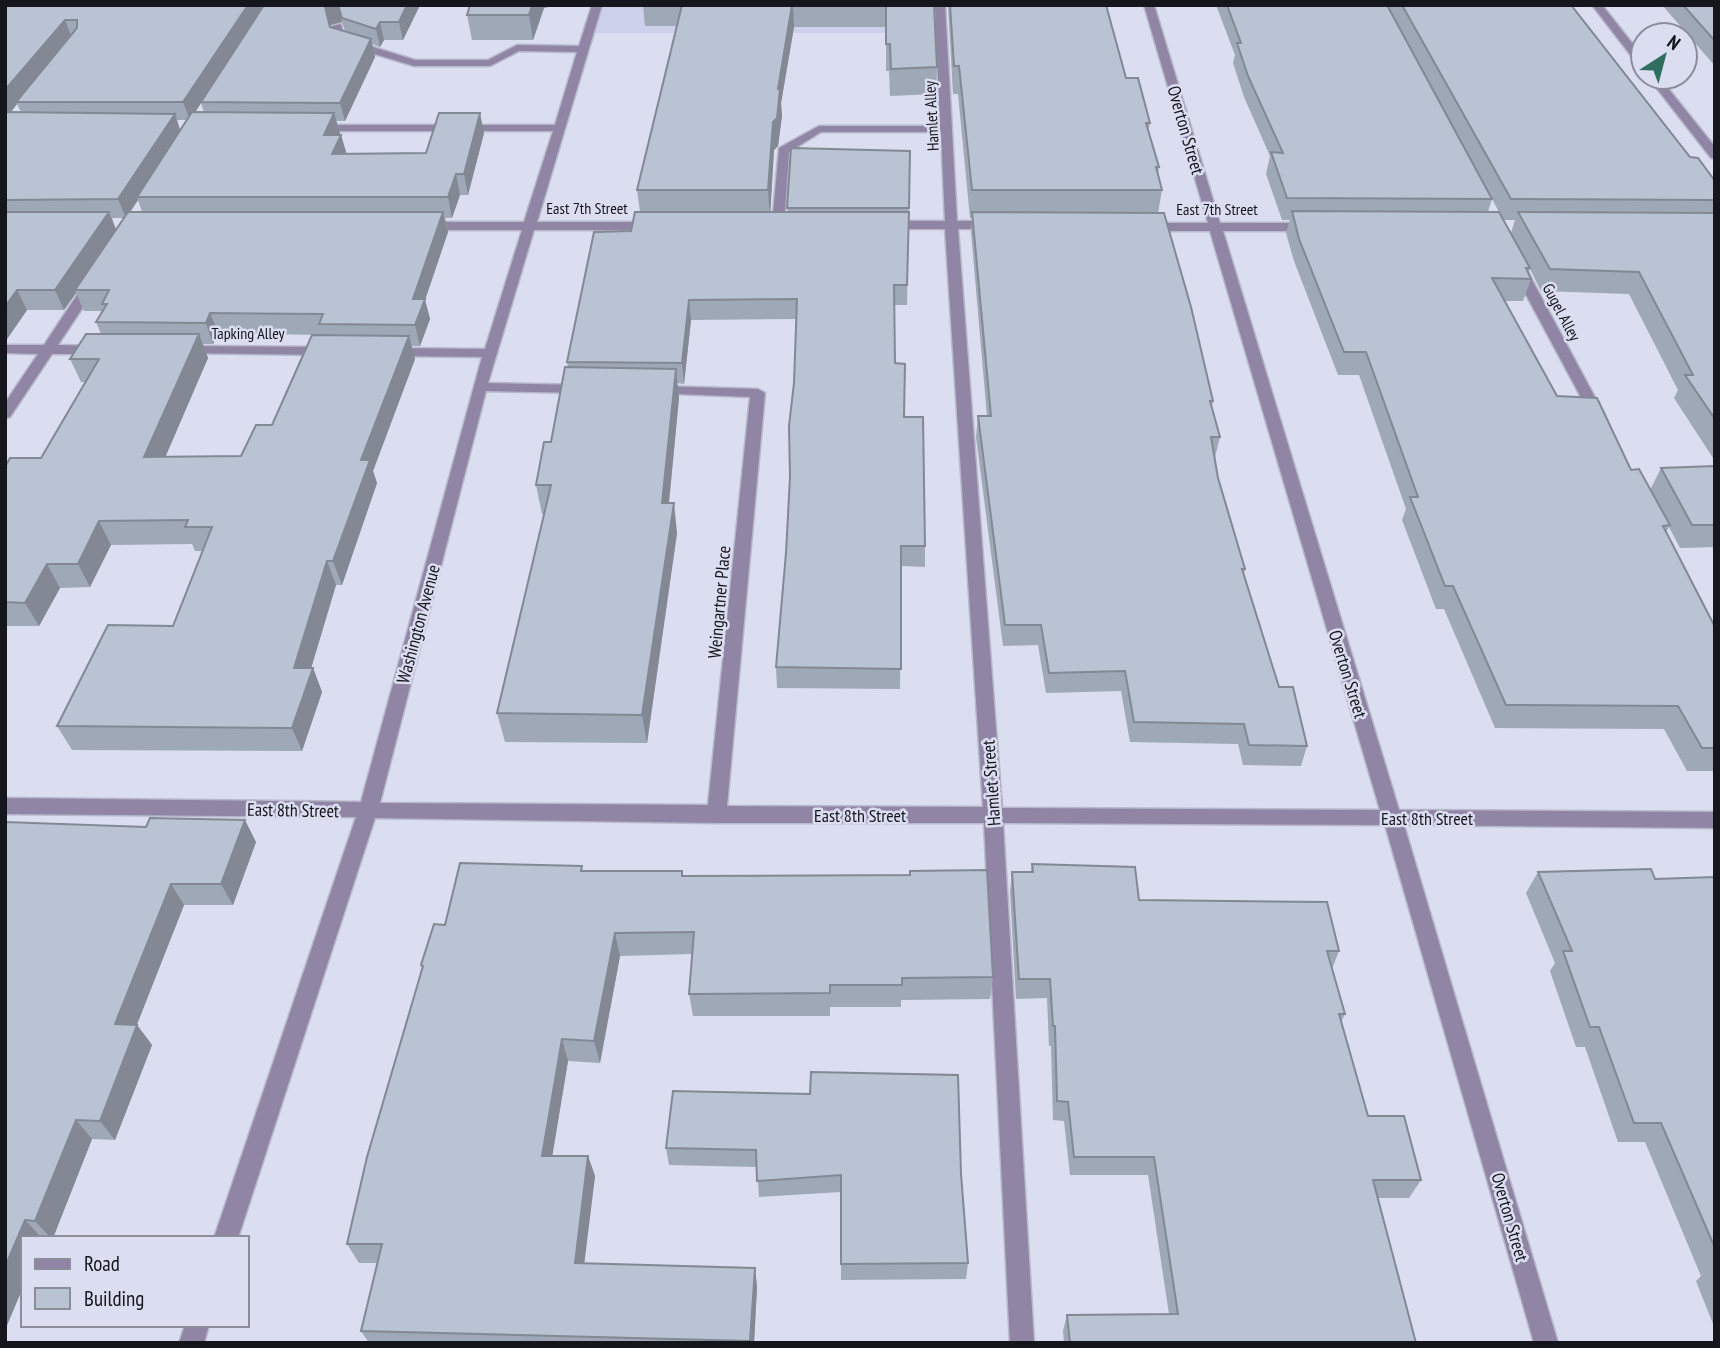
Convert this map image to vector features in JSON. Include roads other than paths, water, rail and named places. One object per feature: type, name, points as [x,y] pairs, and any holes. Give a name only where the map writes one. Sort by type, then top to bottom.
[{"type":"street","name":"Washington Avenue","points":[[227,1236],[368,811],[480,387],[597,5]]},
{"type":"street","name":"Hamlet Alley","points":[[940,5],[951,225]]},
{"type":"street","name":"Overton Street","points":[[1149,5],[1471,1079],[1546,1343]]},
{"type":"street","points":[[1597,5],[1629,46]]},
{"type":"street","points":[[337,26],[338,40],[414,63],[490,63],[517,48],[583,49]]},
{"type":"street","points":[[1664,91],[1715,155]]},
{"type":"street","points":[[301,128],[559,128]]},
{"type":"street","points":[[778,225],[783,150],[819,129],[947,128]]},
{"type":"street","points":[[871,225],[1004,225]]},
{"type":"street","name":"Hamlet Street","points":[[951,225],[993,814],[1022,1343]]},
{"type":"street","name":"East 7th Street","points":[[404,226],[671,226]]},
{"type":"street","name":"East 7th Street","points":[[1124,226],[1325,227]]},
{"type":"street","name":"Gugel Alley","points":[[1510,251],[1602,425]]},
{"type":"street","points":[[5,414],[101,270]]},
{"type":"street","points":[[5,349],[116,350]]},
{"type":"street","name":"Tapking Alley","points":[[172,350],[338,351]]},
{"type":"street","points":[[379,352],[490,353]]},
{"type":"street","points":[[480,387],[605,389]]},
{"type":"street","name":"Weingartner Place","points":[[647,390],[758,393],[718,815]]},
{"type":"street","name":"East 8th Street","points":[[5,806],[718,815],[993,814],[1715,820]]}]
